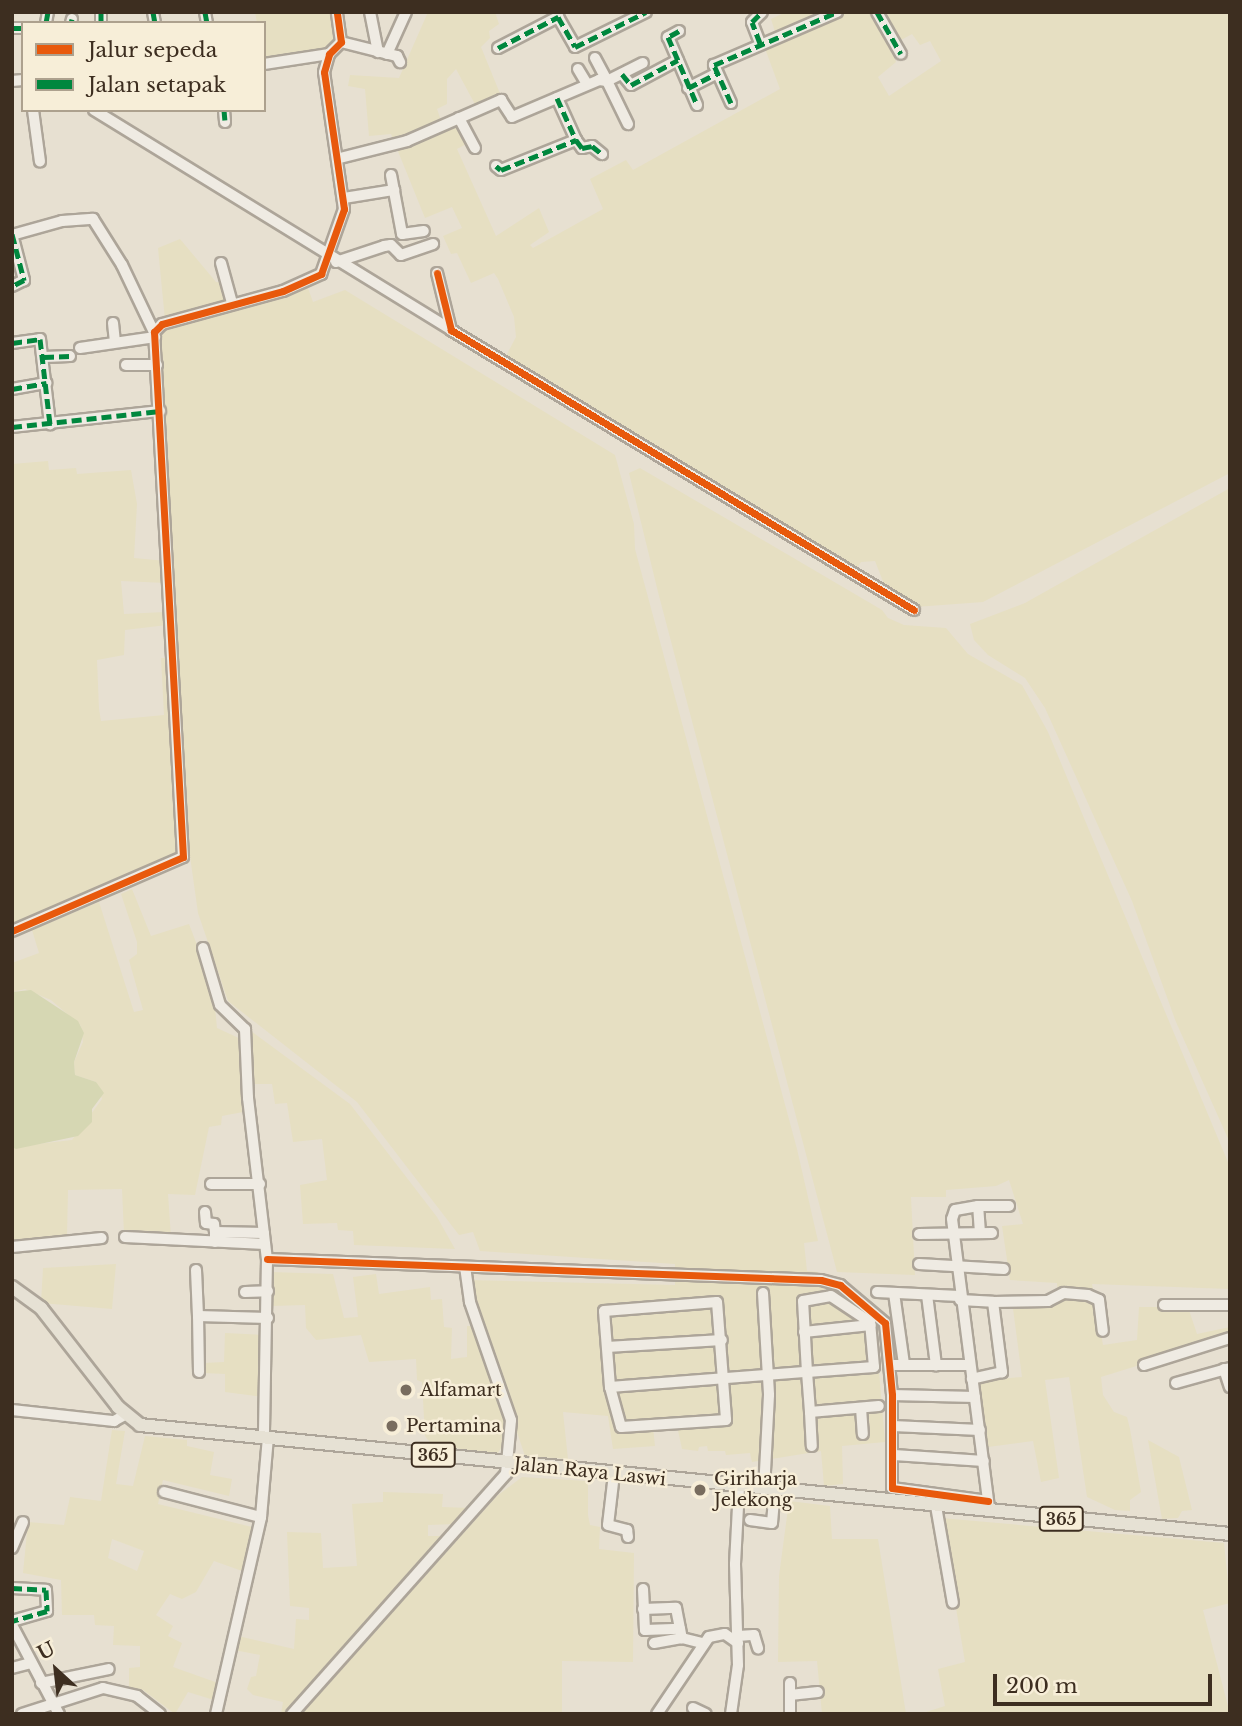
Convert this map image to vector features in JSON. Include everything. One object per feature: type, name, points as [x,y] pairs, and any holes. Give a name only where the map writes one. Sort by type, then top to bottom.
[{"type":"main road","points":[[12,1287],[47,1314],[119,1419]]},
{"type":"main road","name":"Jalan Raya Laswi","points":[[119,1419],[140,1425],[936,1506],[982,1505],[1230,1534]]},
{"type":"street","points":[[337,12],[341,42]]},
{"type":"street","points":[[370,12],[375,38],[382,53]]},
{"type":"street","points":[[498,48],[558,17],[575,47],[646,12]]},
{"type":"street","points":[[760,43],[752,22],[762,12]]},
{"type":"street","points":[[731,103],[714,65],[837,12]]},
{"type":"street","points":[[877,12],[901,54]]},
{"type":"street","points":[[382,53],[392,41],[402,13]]},
{"type":"street","points":[[679,31],[668,35],[697,105]]},
{"type":"street","points":[[375,38],[392,41]]},
{"type":"street","points":[[341,42],[382,53],[400,62]]},
{"type":"street","points":[[80,348],[155,335],[162,324],[314,279],[332,260],[343,219],[344,198],[340,158],[324,72],[329,54],[341,42]]},
{"type":"street","points":[[266,64],[329,54]]},
{"type":"street","points":[[595,58],[628,124]]},
{"type":"street","points":[[622,74],[631,85],[678,60]]},
{"type":"street","points":[[340,158],[394,145],[501,100],[512,117],[587,84],[607,81],[643,63]]},
{"type":"street","points":[[578,69],[587,84]]},
{"type":"street","points":[[688,88],[716,74]]},
{"type":"street","points":[[557,98],[582,148],[592,146],[602,154]]},
{"type":"street","points":[[33,112],[40,162]]},
{"type":"street","points":[[97,112],[332,260],[914,610]]},
{"type":"street","points":[[224,112],[225,122]]},
{"type":"street","points":[[459,118],[475,148]]},
{"type":"street","points":[[496,166],[501,170],[576,140]]},
{"type":"street","points":[[391,175],[402,234],[425,231]]},
{"type":"street","points":[[344,198],[394,190]]},
{"type":"street","points":[[12,286],[24,280],[12,235],[62,221],[93,219],[122,265],[155,335],[183,857],[12,932]]},
{"type":"street","points":[[332,260],[388,245],[401,256],[433,244]]},
{"type":"street","points":[[221,263],[232,303]]},
{"type":"street","points":[[437,273],[451,330]]},
{"type":"street","points":[[113,323],[116,341]]},
{"type":"street","points":[[12,343],[40,339],[50,424]]},
{"type":"street","points":[[44,357],[70,356]]},
{"type":"street","points":[[126,365],[157,365]]},
{"type":"street","points":[[12,389],[46,383]]},
{"type":"street","points":[[12,427],[160,411]]},
{"type":"street","points":[[203,948],[220,1005],[245,1029],[248,1098],[260,1184],[268,1291],[268,1437],[263,1515],[216,1714]]},
{"type":"street","points":[[211,1184],[260,1184]]},
{"type":"street","points":[[978,1206],[980,1233]]},
{"type":"street","points":[[267,1259],[821,1280],[849,1291],[882,1317],[890,1365],[894,1426],[894,1455],[890,1481],[896,1491],[982,1505],[984,1461],[960,1298],[955,1209],[1009,1206]]},
{"type":"street","points":[[205,1212],[206,1222],[214,1224],[215,1237]]},
{"type":"street","points":[[125,1237],[215,1237],[264,1233]]},
{"type":"street","points":[[919,1234],[992,1233]]},
{"type":"street","points":[[215,1237],[265,1244]]},
{"type":"street","points":[[12,1247],[102,1238]]},
{"type":"street","points":[[919,1264],[958,1264],[1004,1269]]},
{"type":"street","points":[[292,1714],[494,1492],[509,1463],[511,1419],[470,1302],[465,1268]]},
{"type":"street","points":[[196,1270],[199,1372]]},
{"type":"street","points":[[245,1292],[268,1291]]},
{"type":"street","points":[[877,1292],[993,1302],[1048,1301],[1063,1293],[1088,1296],[1100,1302],[1103,1331]]},
{"type":"street","points":[[750,1520],[771,1528],[763,1293]]},
{"type":"street","points":[[894,1293],[904,1364]]},
{"type":"street","points":[[927,1295],[936,1365]]},
{"type":"street","points":[[610,1387],[766,1376],[807,1372],[874,1367],[871,1325],[837,1297],[804,1299],[804,1332],[807,1372],[810,1412],[812,1446]]},
{"type":"street","points":[[717,1302],[728,1416],[722,1422],[621,1427],[617,1423],[610,1387],[607,1347],[607,1309],[717,1302]]},
{"type":"street","points":[[972,1379],[1003,1372],[993,1302]]},
{"type":"street","points":[[1164,1305],[1230,1305]]},
{"type":"street","points":[[198,1317],[268,1318]]},
{"type":"street","points":[[804,1332],[871,1325]]},
{"type":"street","points":[[1144,1365],[1230,1338]]},
{"type":"street","points":[[607,1347],[722,1340]]},
{"type":"street","points":[[890,1365],[970,1365]]},
{"type":"street","points":[[1176,1383],[1227,1368],[1230,1387]]},
{"type":"street","points":[[892,1395],[975,1397]]},
{"type":"street","points":[[810,1412],[879,1406]]},
{"type":"street","points":[[861,1408],[863,1434]]},
{"type":"street","points":[[12,1410],[119,1419]]},
{"type":"street","points":[[894,1426],[980,1430]]},
{"type":"street","points":[[894,1455],[984,1461]]},
{"type":"street","points":[[614,1474],[608,1525],[627,1530],[628,1537]]},
{"type":"street","points":[[732,1714],[738,1640],[735,1564],[739,1487]]},
{"type":"street","points":[[164,1492],[263,1515]]},
{"type":"street","points":[[936,1506],[953,1603]]},
{"type":"street","points":[[12,1548],[23,1522]]},
{"type":"street","points":[[12,1588],[46,1590],[47,1611],[12,1623],[41,1683],[57,1709]]},
{"type":"street","points":[[643,1589],[645,1630],[681,1634],[702,1643]]},
{"type":"street","points":[[643,1609],[676,1608],[681,1634]]},
{"type":"street","points":[[654,1643],[681,1634]]},
{"type":"street","points":[[657,1714],[709,1636],[725,1634],[738,1640],[754,1635],[758,1648]]},
{"type":"street","points":[[12,1668],[31,1663]]},
{"type":"street","points":[[41,1683],[109,1669]]},
{"type":"street","points":[[790,1683],[790,1714]]},
{"type":"street","points":[[22,1714],[57,1709],[103,1688],[121,1689],[160,1714]]},
{"type":"street","points":[[790,1695],[818,1692]]},
{"type":"street","points":[[693,1708],[706,1714]]},
{"type":"shaded area","points":[[255,12],[333,12],[336,41],[329,51],[266,61],[266,21],[257,21]]},
{"type":"shaded area","points":[[428,12],[495,12],[499,24],[489,31],[490,38],[481,47],[501,96],[477,108],[456,69],[447,79],[447,104],[437,109],[443,126],[458,123],[468,143],[457,149],[496,236],[539,208],[549,232],[530,245],[533,248],[603,209],[590,179],[626,160],[633,170],[780,89],[763,43],[777,38],[771,19],[786,12],[1230,12],[1230,473],[983,602],[915,607],[884,584],[875,561],[861,562],[855,571],[506,356],[516,337],[514,317],[498,279],[494,273],[471,283],[457,253],[451,254],[443,236],[462,228],[452,207],[425,218],[391,134],[369,136],[365,89],[348,86],[350,75],[399,78]],"holes":[[[912,34],[920,45],[930,41],[941,61],[889,96],[878,77],[896,62],[890,46]]]},
{"type":"shaded area","points":[[180,239],[216,282],[225,283],[230,302],[165,320],[158,248]]},
{"type":"shaded area","points":[[308,288],[313,302],[345,290],[615,455],[634,524],[635,549],[797,1149],[818,1241],[804,1243],[807,1271],[818,1272],[824,1289],[849,1301],[875,1324],[885,1442],[842,1446],[843,1484],[824,1486],[821,1451],[752,1462],[750,1453],[726,1455],[725,1451],[708,1451],[707,1446],[699,1447],[698,1451],[682,1449],[677,1426],[653,1427],[655,1446],[613,1449],[608,1416],[563,1412],[568,1459],[525,1456],[466,1280],[675,1285],[675,1264],[480,1251],[473,1232],[459,1235],[357,1102],[228,1001],[198,913],[188,842],[160,336],[164,331]]},
{"type":"shaded area","points":[[48,461],[49,470],[76,468],[77,474],[131,470],[137,504],[134,558],[166,561],[166,583],[121,581],[124,614],[165,612],[167,625],[125,630],[124,655],[97,660],[99,709],[101,721],[164,715],[161,658],[171,658],[179,858],[12,928],[12,464]]},
{"type":"shaded area","points":[[640,468],[882,610],[888,618],[904,625],[946,628],[968,654],[1022,685],[1048,732],[1230,1167],[1230,1289],[1092,1284],[1103,1345],[1137,1340],[1139,1307],[1188,1307],[1197,1334],[1230,1327],[1230,1337],[1101,1377],[1103,1395],[1114,1412],[1127,1417],[1130,1429],[1141,1492],[1130,1500],[1130,1511],[1115,1510],[1087,1497],[1069,1377],[1045,1380],[1059,1478],[1041,1482],[1033,1441],[988,1447],[979,1381],[1022,1377],[1012,1301],[1058,1295],[1057,1283],[1010,1280],[1002,1226],[1023,1224],[1009,1180],[996,1186],[946,1190],[946,1197],[911,1197],[915,1275],[837,1272],[658,592],[629,473]]},
{"type":"shaded area","points":[[1230,488],[1230,1143],[1176,1022],[1132,901],[1045,708],[1025,678],[988,655],[974,640],[970,624],[1025,603]]},
{"type":"shaded area","points":[[132,889],[151,936],[189,924],[213,987],[217,1028],[243,1040],[248,1111],[222,1116],[221,1125],[209,1127],[195,1195],[168,1194],[171,1237],[124,1234],[122,1189],[68,1190],[67,1235],[12,1244],[12,1147],[72,1140],[102,1099],[96,1082],[75,1075],[74,1062],[83,1042],[81,1026],[51,1000],[25,989],[12,992],[12,963],[39,953],[32,930],[99,902],[134,1012],[143,1010],[129,960],[137,954],[137,942],[121,894]]},
{"type":"shaded area","points":[[251,1031],[350,1104],[437,1217],[455,1249],[354,1245],[353,1231],[338,1230],[337,1223],[303,1224],[300,1185],[327,1180],[322,1139],[293,1142],[287,1103],[275,1104],[272,1084],[250,1084]]},
{"type":"shaded area","points":[[116,1264],[112,1309],[41,1303],[43,1268]]},
{"type":"shaded area","points":[[270,1272],[333,1274],[344,1318],[358,1317],[353,1277],[376,1274],[379,1294],[430,1287],[431,1300],[442,1299],[444,1327],[452,1328],[451,1359],[467,1357],[467,1326],[475,1326],[506,1408],[508,1438],[497,1454],[432,1445],[425,1436],[422,1382],[417,1380],[416,1359],[369,1362],[361,1335],[316,1340],[306,1328],[305,1305],[272,1306]]},
{"type":"shaded area","points":[[225,1333],[265,1335],[263,1397],[225,1392],[225,1374],[204,1373],[204,1363],[224,1362]]},
{"type":"shaded area","points":[[112,1430],[125,1431],[116,1484],[133,1486],[145,1436],[187,1440],[187,1446],[214,1452],[210,1475],[232,1479],[229,1496],[163,1480],[158,1504],[256,1528],[245,1572],[214,1561],[196,1592],[182,1599],[170,1594],[156,1615],[173,1626],[168,1636],[182,1643],[173,1667],[218,1683],[214,1700],[188,1692],[175,1714],[143,1690],[129,1687],[129,1668],[140,1667],[140,1646],[113,1645],[114,1626],[95,1625],[94,1615],[62,1615],[61,1580],[23,1573],[28,1522],[64,1525],[70,1497],[101,1501]],"holes":[[[112,1539],[144,1551],[137,1571],[108,1558]]]},
{"type":"shaded area","points":[[1148,1440],[1179,1457],[1192,1510],[1182,1511],[1178,1518],[1162,1519]]},
{"type":"shaded area","points":[[522,1477],[588,1481],[588,1515],[590,1525],[600,1527],[599,1549],[634,1553],[633,1662],[562,1661],[562,1714],[301,1714],[497,1496]]},
{"type":"shaded area","points":[[383,1492],[443,1494],[442,1507],[469,1508],[455,1524],[428,1525],[428,1536],[444,1536],[287,1714],[281,1714],[283,1702],[253,1695],[247,1689],[251,1677],[256,1676],[260,1655],[234,1650],[238,1636],[294,1649],[296,1619],[309,1620],[309,1608],[290,1606],[287,1532],[321,1533],[323,1568],[357,1566],[352,1504],[383,1502]]},
{"type":"shaded area","points":[[789,1501],[830,1506],[832,1539],[878,1539],[906,1714],[822,1714],[817,1661],[778,1662],[779,1576]]},
{"type":"shaded area","points":[[941,1518],[1224,1543],[1230,1603],[1203,1610],[1230,1714],[920,1714],[945,1706],[938,1669],[965,1662]]},
{"type":"green space","points":[[31,990],[78,1021],[84,1033],[74,1062],[75,1075],[96,1082],[104,1093],[92,1109],[92,1122],[78,1136],[16,1149],[12,1147],[12,992]]},
{"type":"marked path","points":[[46,21],[48,12]]},
{"type":"marked path","points":[[101,12],[101,21]]},
{"type":"marked path","points":[[153,12],[155,21]]},
{"type":"marked path","points":[[205,12],[207,21]]},
{"type":"marked path","points":[[498,48],[558,17],[575,47],[646,12]]},
{"type":"marked path","points":[[760,43],[752,22],[762,12]]},
{"type":"marked path","points":[[731,103],[714,65],[837,12]]},
{"type":"marked path","points":[[877,12],[901,54]]},
{"type":"marked path","points":[[12,28],[21,28]]},
{"type":"marked path","points":[[679,31],[668,37],[697,105]]},
{"type":"marked path","points":[[622,74],[631,85],[678,60]]},
{"type":"marked path","points":[[688,88],[716,74]]},
{"type":"marked path","points":[[557,98],[582,148],[592,146],[602,154]]},
{"type":"marked path","points":[[224,112],[225,122]]},
{"type":"marked path","points":[[496,166],[501,170],[576,140]]},
{"type":"marked path","points":[[12,234],[24,280],[12,286]]},
{"type":"marked path","points":[[12,343],[40,339],[50,424]]},
{"type":"marked path","points":[[44,357],[70,356]]},
{"type":"marked path","points":[[12,389],[46,383]]},
{"type":"marked path","points":[[12,427],[160,411]]},
{"type":"marked path","points":[[12,1588],[46,1590],[47,1611],[12,1621]]},
{"type":"cycle path","points":[[12,931],[183,857],[154,332],[162,324],[283,291],[321,274],[344,209],[324,72],[329,54],[341,42],[337,12]]},
{"type":"cycle path","points":[[437,273],[451,330],[914,610]]},
{"type":"cycle path","points":[[267,1259],[821,1280],[840,1285],[885,1323],[892,1395],[892,1488],[988,1501]]},
{"type":"place","name":"Alfamart","points":[[406,1390]]},
{"type":"place","name":"Pertamina","points":[[392,1426]]},
{"type":"place","name":"Giriharja Jelekong","points":[[700,1490]]}]
